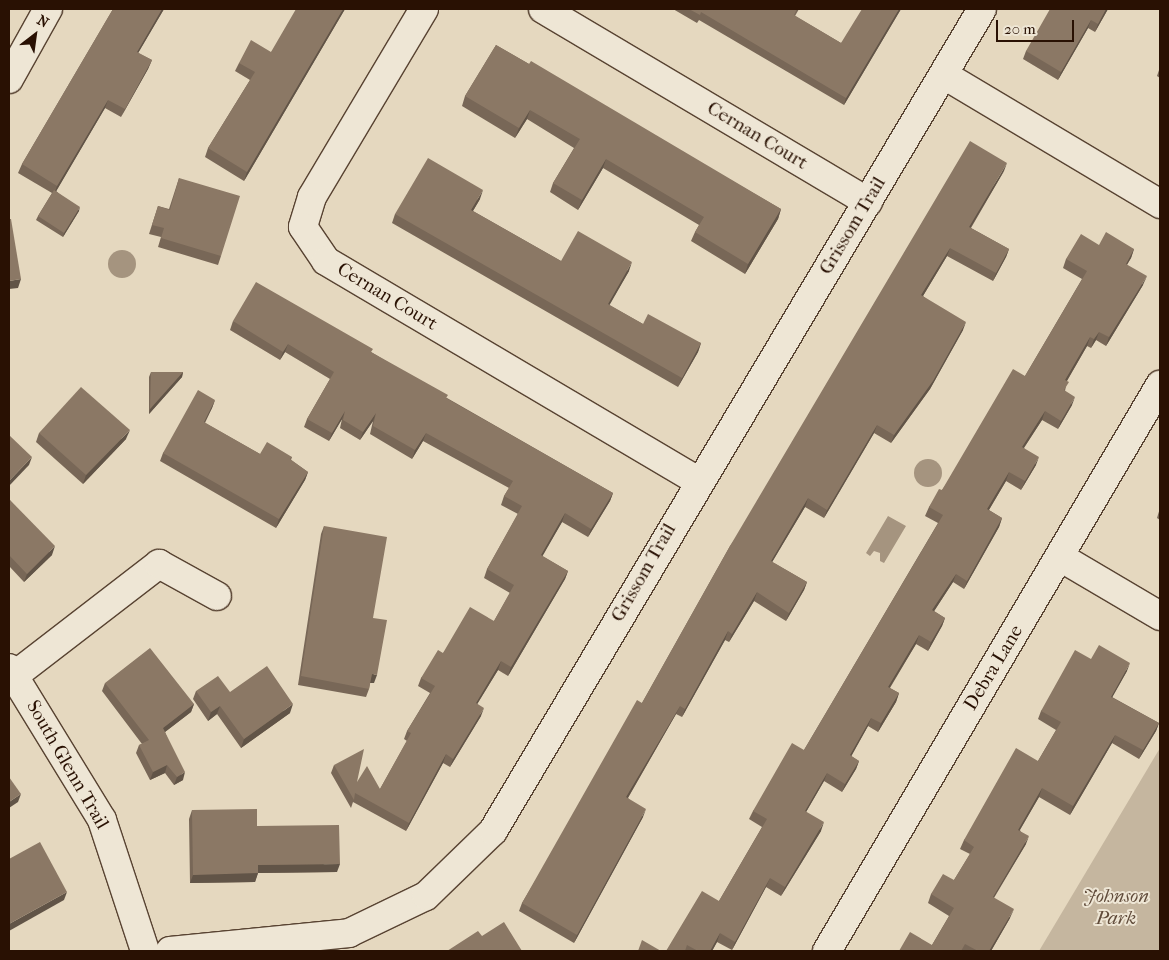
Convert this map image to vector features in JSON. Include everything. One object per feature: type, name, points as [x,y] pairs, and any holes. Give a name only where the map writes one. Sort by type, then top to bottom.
[{"type":"street","points":[[9,80],[48,9]]},
{"type":"street","name":"Cernan Court","points":[[424,9],[312,197],[303,227],[326,261],[698,481]]},
{"type":"street","name":"Cernan Court","points":[[543,9],[868,202]]},
{"type":"street","name":"Grissom Trail","points":[[170,951],[349,933],[426,896],[493,830],[698,481],[868,202],[982,9]]},
{"type":"street","points":[[944,75],[1160,204]]},
{"type":"street","name":"Debra Lane","points":[[826,951],[1160,385]]},
{"type":"street","points":[[1060,557],[1160,616]]},
{"type":"street","points":[[12,671],[159,564],[217,596]]},
{"type":"street","name":"South Glenn Trail","points":[[12,671],[102,820],[145,951]]},
{"type":"green space","name":"Johnson Park","points":[[1160,748],[1160,951],[1039,951]]},
{"type":"shaded area","points":[[122,250],[132,254],[136,264],[132,274],[122,278],[112,274],[108,264],[112,254]]},
{"type":"shaded area","points":[[928,459],[938,463],[942,473],[938,483],[928,487],[918,483],[914,473],[918,463]]},
{"type":"shaded area","points":[[888,516],[906,526],[884,563],[880,561],[880,553],[874,551],[870,556],[866,553]]},
{"type":"building","points":[[113,9],[162,9],[137,52],[152,60],[125,109],[108,100],[57,186],[22,164]]},
{"type":"building","points":[[296,9],[343,9],[247,172],[208,148],[255,72],[239,63],[251,40],[271,52]]},
{"type":"building","points":[[689,9],[797,9],[794,15],[841,43],[862,9],[899,9],[846,98],[701,12],[700,15]]},
{"type":"building","points":[[1050,9],[1106,9],[1098,24],[1091,20],[1061,72],[1026,51]]},
{"type":"building","points":[[496,45],[529,64],[531,61],[781,209],[748,264],[695,232],[704,217],[606,159],[582,200],[553,183],[580,139],[530,110],[519,128],[465,96]]},
{"type":"building","points":[[970,141],[1007,163],[969,227],[1009,249],[996,273],[950,248],[921,295],[966,322],[933,381],[894,435],[877,425],[827,510],[808,498],[771,561],[807,582],[789,613],[757,592],[732,634],[728,631],[685,709],[680,706],[626,797],[646,809],[577,935],[522,903],[637,700],[642,703],[730,546]]},
{"type":"building","points":[[428,158],[483,190],[471,210],[561,261],[578,231],[632,262],[608,304],[643,324],[648,314],[701,343],[682,378],[395,214]]},
{"type":"building","points":[[179,178],[240,196],[221,256],[161,238],[164,228],[152,225],[158,206],[170,210]]},
{"type":"building","points":[[54,190],[80,207],[64,233],[38,216]]},
{"type":"building","points":[[9,219],[11,219],[21,279],[9,281]]},
{"type":"building","points":[[1106,232],[1134,249],[1126,264],[1147,276],[1109,337],[1099,332],[1094,339],[1090,337],[1065,380],[1069,382],[1064,390],[1075,397],[1061,421],[1045,411],[1022,447],[1039,457],[1025,481],[1009,472],[987,509],[1002,518],[967,581],[956,574],[932,610],[945,618],[931,642],[919,635],[888,687],[899,693],[881,723],[871,718],[850,755],[859,761],[845,784],[827,773],[805,811],[824,822],[785,887],[770,878],[735,942],[720,933],[710,951],[698,951],[687,945],[685,951],[666,951],[702,891],[719,901],[767,819],[753,811],[792,743],[804,750],[943,515],[929,507],[939,489],[942,490],[1013,369],[1025,376],[1087,271],[1066,259],[1081,234],[1099,245]]},
{"type":"building","points":[[256,282],[373,349],[371,352],[448,395],[446,398],[613,493],[591,529],[565,513],[541,555],[568,571],[511,667],[501,661],[476,703],[484,708],[453,759],[446,754],[409,823],[355,793],[354,800],[334,765],[364,749],[357,782],[367,766],[380,789],[411,733],[407,731],[435,686],[421,678],[438,650],[443,653],[470,607],[494,621],[514,585],[487,569],[522,506],[504,496],[513,481],[426,433],[415,450],[373,426],[376,413],[363,432],[343,420],[345,411],[332,433],[307,419],[334,372],[288,344],[283,352],[233,321]]},
{"type":"building","points":[[151,372],[183,372],[150,409]]},
{"type":"building","points":[[81,387],[130,430],[86,475],[39,433]]},
{"type":"building","points":[[198,390],[215,400],[204,422],[260,454],[267,442],[292,457],[290,459],[308,472],[279,519],[163,453]]},
{"type":"building","points":[[9,435],[32,457],[9,481]]},
{"type":"building","points":[[9,499],[55,546],[27,574],[9,555]]},
{"type":"building","points":[[324,526],[387,537],[373,618],[387,620],[377,675],[372,674],[369,689],[301,676]]},
{"type":"building","points":[[1099,645],[1130,663],[1111,697],[1159,723],[1143,750],[1115,735],[1073,806],[1042,788],[1018,830],[1029,836],[993,897],[1014,909],[989,951],[978,951],[965,944],[961,951],[899,951],[910,932],[932,945],[954,908],[931,894],[943,874],[954,880],[974,847],[964,840],[1016,748],[1038,761],[1061,722],[1041,711],[1075,650],[1091,659]]},
{"type":"building","points":[[150,648],[194,704],[163,728],[185,772],[177,777],[167,765],[153,772],[139,745],[149,740],[105,683]]},
{"type":"building","points":[[267,666],[293,704],[244,739],[220,706],[211,712],[196,691],[218,676],[230,692]]},
{"type":"building","points":[[9,777],[21,794],[9,802]]},
{"type":"building","points":[[257,809],[257,826],[339,825],[340,864],[258,865],[258,873],[193,875],[192,810]]},
{"type":"building","points":[[40,842],[67,892],[9,924],[9,859]]},
{"type":"building","points":[[504,922],[522,951],[447,951],[478,931],[482,936]]},
{"type":"building","points":[[642,940],[661,951],[638,951]]}]
